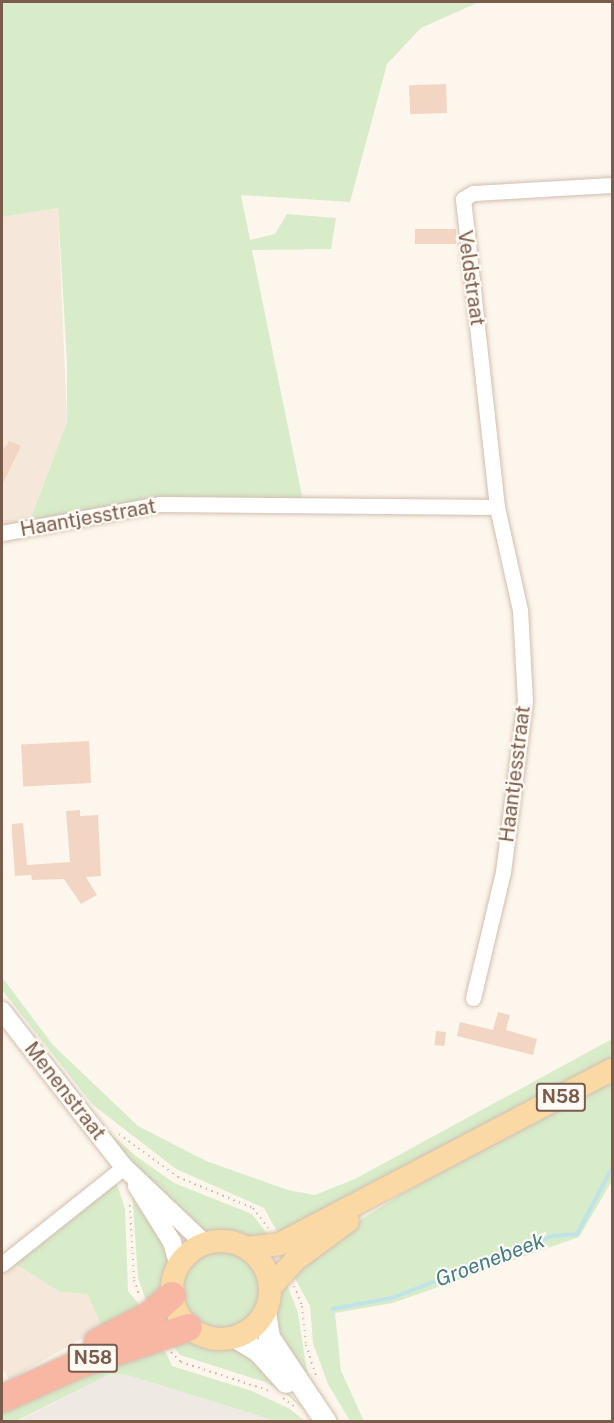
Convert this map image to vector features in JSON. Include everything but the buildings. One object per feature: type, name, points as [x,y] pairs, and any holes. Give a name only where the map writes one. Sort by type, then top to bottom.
[{"type":"highway","name":"N58","points":[[2,1397],[148,1315],[171,1295]]},
{"type":"highway","name":"N58","points":[[2,1397],[102,1355],[188,1327]]},
{"type":"main road","name":"N58","points":[[247,1248],[280,1244],[612,1070]]},
{"type":"main road","name":"N58","points":[[270,1288],[294,1261],[417,1174]]},
{"type":"main road","points":[[226,1240],[247,1248],[264,1265],[270,1288],[265,1311],[258,1323],[235,1337],[210,1338],[188,1327],[180,1318],[171,1295],[178,1263],[204,1243],[226,1240]]},
{"type":"main road","points":[[265,1311],[269,1337],[326,1422]]},
{"type":"main road","points":[[235,1337],[257,1350],[321,1422]]},
{"type":"street","name":"Veldstraat","points":[[506,548],[497,507],[463,199],[473,194],[612,185]]},
{"type":"street","name":"Haantjesstraat","points":[[2,533],[160,504],[427,509],[497,507]]},
{"type":"street","name":"Haantjesstraat","points":[[473,998],[503,872],[525,701],[520,610],[506,548]]},
{"type":"street","name":"Menenstraat","points":[[2,1011],[127,1169],[172,1242],[178,1263]]},
{"type":"street","name":"Menenstraat","points":[[127,1169],[204,1243]]},
{"type":"street","points":[[2,1264],[127,1169]]},
{"type":"path","points":[[118,1134],[178,1178],[254,1208],[270,1230]]},
{"type":"path","points":[[129,1200],[134,1285],[144,1305]]},
{"type":"path","points":[[291,1279],[302,1306],[306,1345],[319,1382]]},
{"type":"path","points":[[167,1344],[177,1360],[265,1388],[298,1410]]},
{"type":"shaded area","points":[[58,208],[67,422],[29,523],[2,529],[2,217]]},
{"type":"shaded area","points":[[14,1263],[60,1292],[87,1294],[102,1327],[9,1380],[2,1367],[2,1272]]},
{"type":"shaded area","points":[[111,1374],[124,1374],[276,1421],[16,1422]]},
{"type":"green space","points":[[2,2],[479,2],[421,28],[387,64],[350,202],[241,195],[250,240],[275,234],[287,214],[336,218],[331,249],[252,250],[303,501],[146,499],[29,523],[67,422],[67,362],[58,208],[2,217]]},
{"type":"green space","points":[[2,977],[53,1045],[138,1126],[206,1161],[288,1190],[315,1195],[355,1179],[612,1039],[612,1059],[280,1236],[244,1239],[205,1234],[177,1213],[96,1121],[136,1156],[174,1183],[252,1214],[269,1236],[278,1233],[264,1208],[176,1169],[93,1105],[2,990]]},
{"type":"green space","points":[[612,1079],[612,1181],[579,1237],[393,1303],[335,1313],[341,1371],[364,1421],[350,1421],[328,1384],[313,1343],[310,1306],[295,1278],[286,1282],[298,1313],[307,1372],[338,1421],[333,1421],[271,1322],[280,1285],[363,1218],[407,1191]]},
{"type":"green space","points":[[116,1181],[125,1209],[128,1291],[141,1307],[147,1303],[138,1278],[132,1190],[168,1242],[170,1256],[157,1302],[116,1324],[114,1321],[102,1327],[87,1294],[60,1292],[14,1263]]},
{"type":"green space","points":[[221,1248],[237,1251],[250,1260],[259,1273],[262,1289],[259,1305],[250,1318],[237,1327],[221,1330],[205,1327],[192,1318],[183,1305],[180,1289],[183,1273],[192,1260],[205,1251]]},
{"type":"green space","points":[[174,1336],[248,1351],[316,1421],[285,1393],[265,1382],[180,1355],[170,1343],[163,1346],[172,1366],[252,1391],[290,1409],[305,1421],[276,1421],[124,1374],[111,1374],[16,1421],[2,1422],[2,1406],[18,1397],[85,1367]]},
{"type":"waterway","name":"Groenebeek","points":[[332,1309],[392,1298],[553,1236],[577,1234],[612,1168]]}]
